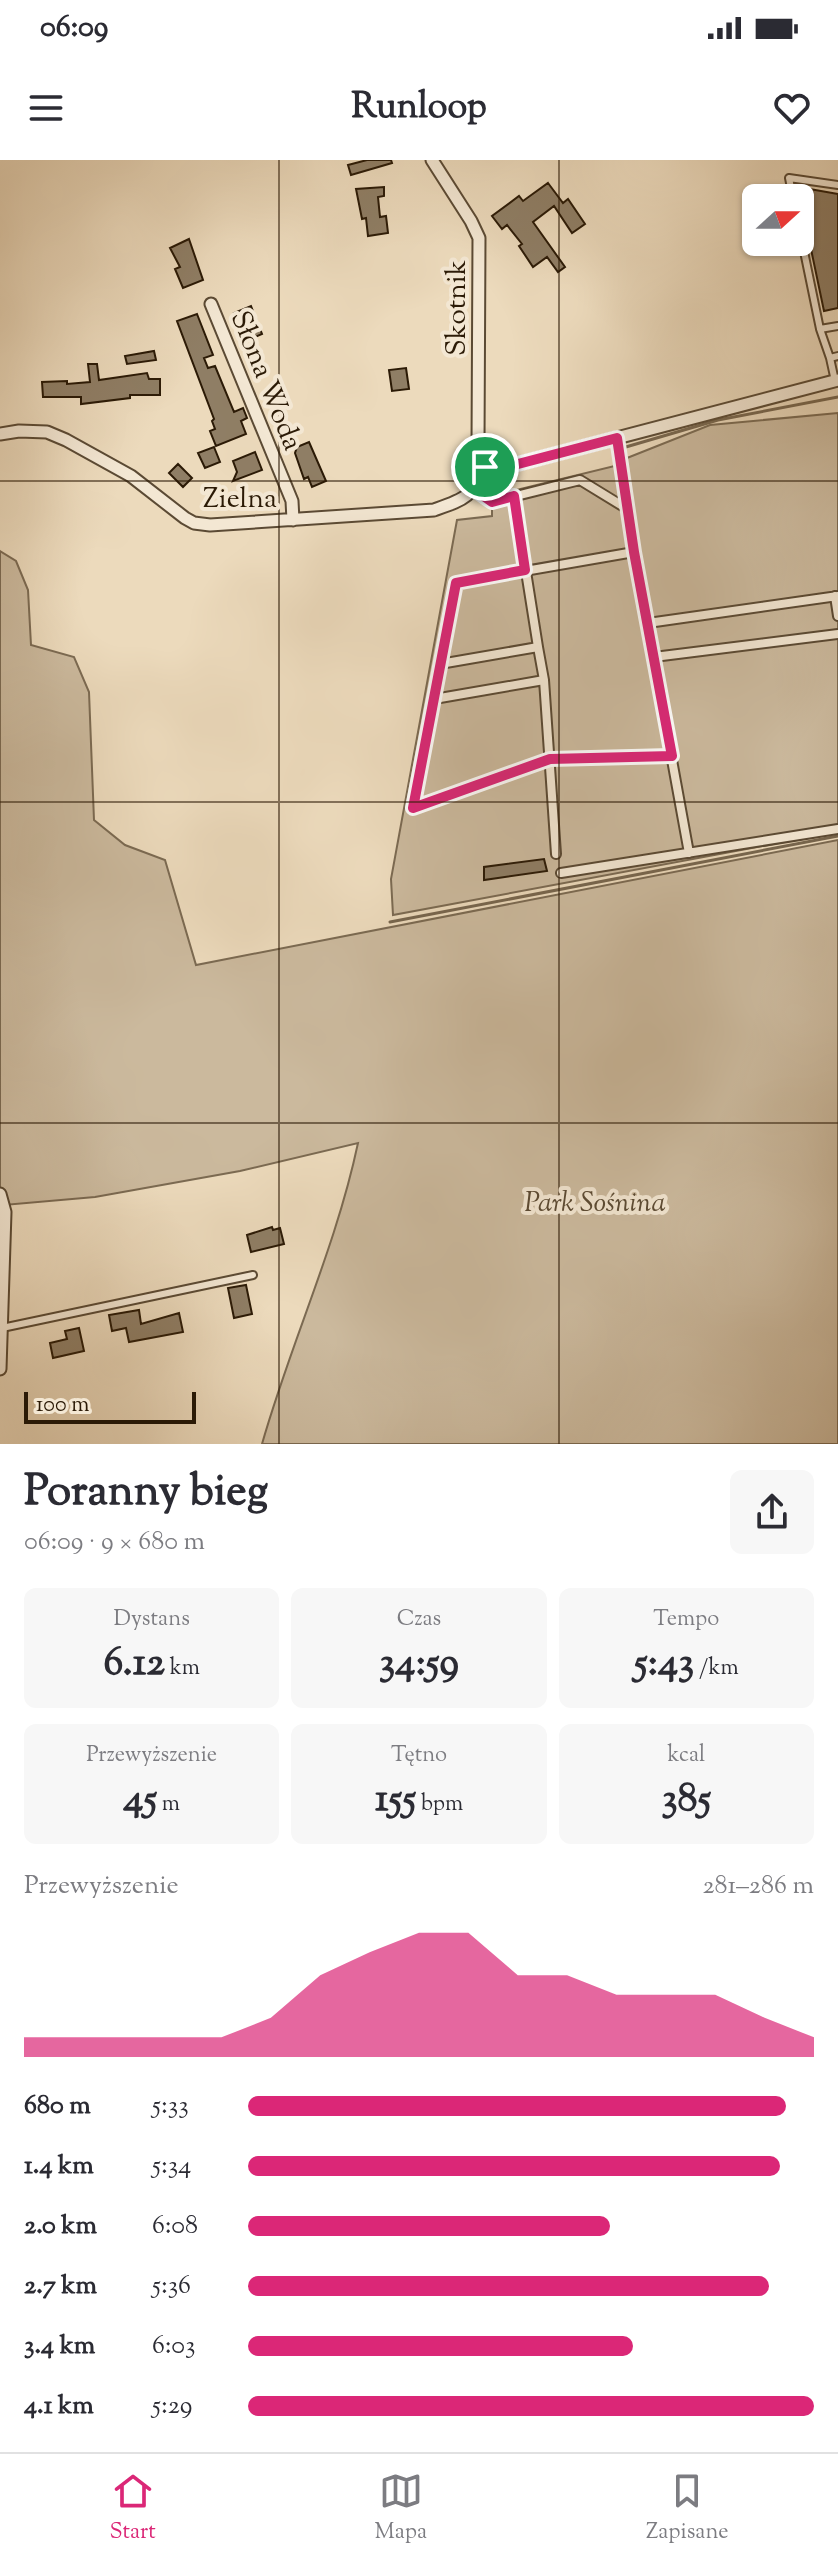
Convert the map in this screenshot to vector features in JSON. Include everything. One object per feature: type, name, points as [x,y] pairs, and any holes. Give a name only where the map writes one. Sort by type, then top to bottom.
[{"type":"street","name":"Skotnik","points":[[432,160],[479,238],[478,445],[480,460],[485,467]]},
{"type":"street","name":"Słona Woda","points":[[211,304],[292,501],[293,520]]},
{"type":"street","points":[[629,510],[580,480],[492,502],[475,490],[485,467],[491,471],[836,380]]},
{"type":"street","name":"Zielna","points":[[0,434],[47,432],[66,440],[131,476],[194,523],[210,525],[434,510],[466,499],[475,490]]},
{"type":"street","points":[[617,438],[634,552],[689,853]]},
{"type":"street","points":[[514,496],[544,680],[556,854]]},
{"type":"street","points":[[634,552],[456,583],[413,808],[550,759],[672,756]]},
{"type":"street","points":[[648,623],[836,596],[838,616]]},
{"type":"street","points":[[654,657],[838,634]]},
{"type":"street","points":[[440,664],[538,647]]},
{"type":"street","points":[[432,702],[544,680]]},
{"type":"street","points":[[561,873],[838,829]]},
{"type":"street","points":[[0,1194],[5,1212],[0,1369]]},
{"type":"lane","points":[[790,184],[789,178],[838,185]]},
{"type":"lane","points":[[805,256],[820,329],[834,357],[836,380]]},
{"type":"lane","points":[[820,329],[838,326]]},
{"type":"lane","points":[[2,1328],[253,1275]]},
{"type":"green space","points":[[838,413],[838,832],[393,915],[391,879],[457,520],[492,516],[492,496],[627,463],[627,458],[710,425]]},
{"type":"green space","name":"Park Sośnina","points":[[0,551],[16,561],[28,590],[31,645],[74,657],[89,692],[94,820],[125,845],[165,860],[196,965],[838,840],[838,1444],[262,1444],[338,1220],[358,1143],[240,1171],[95,1197],[4,1205],[0,1194]]},
{"type":"building","points":[[367,160],[391,160],[392,163],[351,175],[348,165]]},
{"type":"building","points":[[548,183],[563,203],[568,199],[585,224],[572,233],[554,206],[533,222],[565,267],[558,272],[547,257],[533,267],[519,246],[522,244],[507,225],[502,229],[492,216],[519,196],[523,201]]},
{"type":"building","points":[[384,187],[384,196],[378,197],[380,217],[386,216],[388,233],[368,236],[366,218],[362,219],[356,189]]},
{"type":"building","points":[[814,190],[838,194],[838,308],[824,311],[812,256]]},
{"type":"building","points":[[189,239],[203,280],[183,288],[175,269],[180,267],[170,248]]},
{"type":"building","points":[[251,306],[262,334],[246,341],[234,313]]},
{"type":"building","points":[[197,314],[213,355],[204,358],[208,368],[215,366],[234,412],[243,408],[247,418],[241,421],[246,434],[216,446],[210,431],[215,429],[214,419],[177,321]]},
{"type":"building","points":[[154,351],[156,360],[127,364],[125,356]]},
{"type":"building","points":[[88,364],[97,364],[99,380],[147,373],[149,379],[160,379],[160,395],[130,395],[130,398],[81,404],[81,397],[43,397],[42,382],[90,382]]},
{"type":"building","points":[[406,368],[409,389],[392,391],[389,370]]},
{"type":"building","points":[[309,442],[326,481],[312,487],[308,477],[304,479],[295,453],[297,447]]},
{"type":"building","points":[[214,447],[220,462],[205,468],[198,453]]},
{"type":"building","points":[[255,452],[262,470],[233,481],[237,472],[233,461]]},
{"type":"building","points":[[178,464],[192,478],[183,487],[169,473]]},
{"type":"building","points":[[544,859],[547,871],[484,880],[484,867]]},
{"type":"building","points":[[272,1227],[273,1230],[280,1228],[284,1244],[251,1252],[247,1235]]},
{"type":"building","points":[[246,1285],[252,1314],[234,1318],[228,1288]]},
{"type":"building","points":[[139,1310],[141,1324],[179,1313],[183,1332],[129,1342],[126,1328],[112,1331],[109,1315]]},
{"type":"building","points":[[79,1328],[84,1351],[53,1358],[50,1343],[67,1339],[65,1331]]},
{"type":"waterway","points":[[619,449],[718,420],[838,397]]},
{"type":"waterway","points":[[390,922],[838,836]]},
{"type":"route","points":[[617,438],[634,552],[672,756],[550,759],[413,808],[456,583],[525,570],[514,496],[492,502],[475,490],[485,467],[491,471],[617,438]]}]
